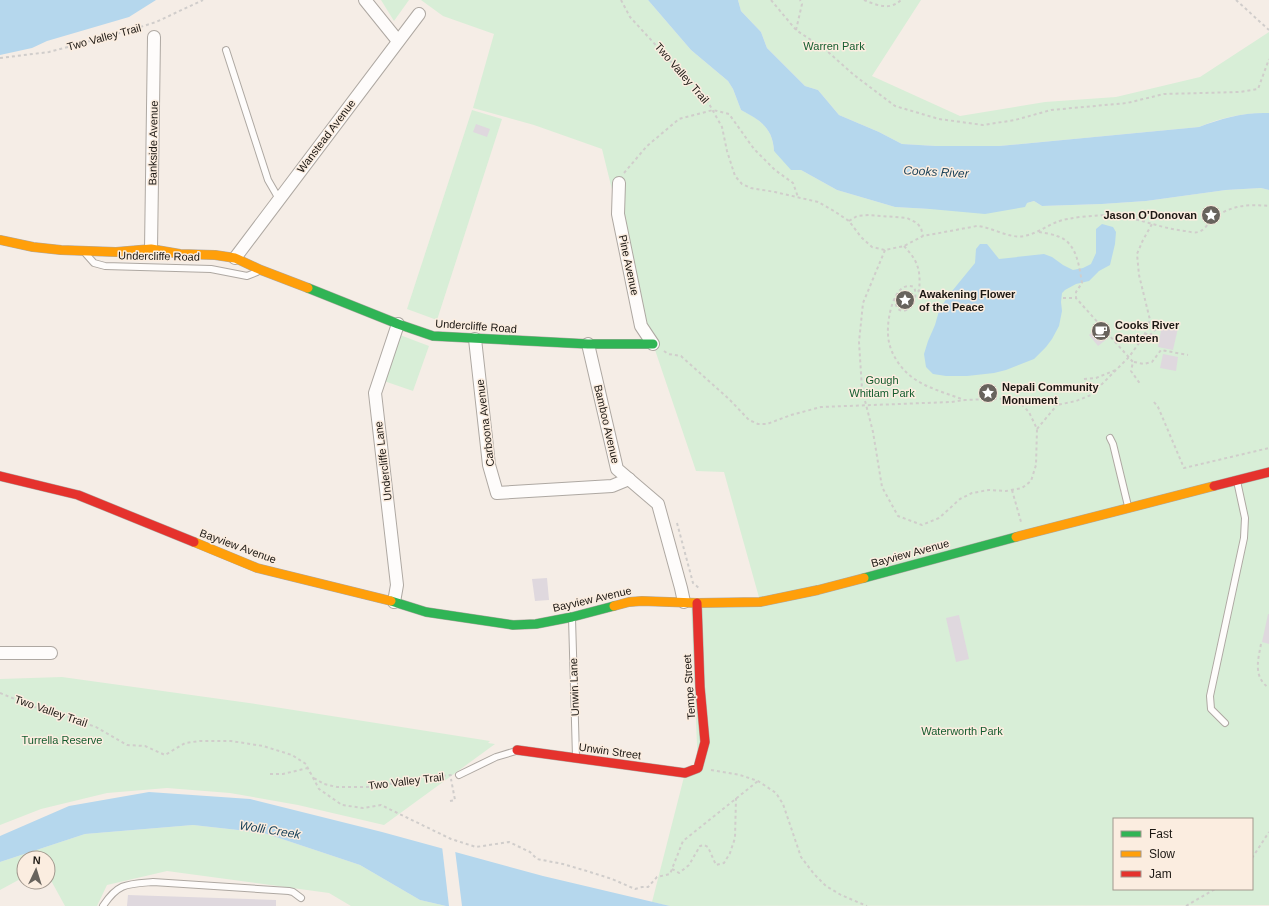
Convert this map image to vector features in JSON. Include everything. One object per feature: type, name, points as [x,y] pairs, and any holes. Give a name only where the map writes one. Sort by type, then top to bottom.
[{"type":"main road","name":"Undercliffe Road","points":[[0,240],[47,249],[116,252],[151,248],[180,254],[224,255],[235,258],[261,270],[398,324],[433,336],[588,344],[653,344]]},
{"type":"main road","name":"Bayview Avenue","points":[[0,476],[78,495],[257,568],[452,618],[506,624],[536,624],[630,602],[748,602],[778,599],[818,590],[1128,507],[1269,472]]},
{"type":"main road","name":"Tempe Street","points":[[697,603],[700,687],[705,742],[698,768]]},
{"type":"main road","name":"Unwin Street","points":[[517,750],[685,773],[698,768]]},
{"type":"street","points":[[365,0],[398,41]]},
{"type":"street","name":"Wanstead Avenue","points":[[235,258],[419,14]]},
{"type":"street","name":"Bankside Avenue","points":[[151,248],[154,37]]},
{"type":"street","name":"Pine Avenue","points":[[619,183],[618,214],[641,326],[653,344]]},
{"type":"street","name":"Undercliffe Lane","points":[[394,602],[397,585],[375,394],[398,324]]},
{"type":"street","name":"Carboona Avenue","points":[[475,339],[489,465],[497,494],[612,486],[629,479]]},
{"type":"street","name":"Bamboo Avenue","points":[[588,344],[618,469],[658,504],[682,588],[684,602]]},
{"type":"street","points":[[0,652],[51,653]]},
{"type":"lane","points":[[226,50],[268,180],[279,199]]},
{"type":"lane","name":"Undercliffe Road","points":[[84,251],[94,263],[112,267],[211,268],[247,276],[261,270]]},
{"type":"lane","points":[[1110,438],[1113,444],[1128,507]]},
{"type":"lane","points":[[1225,723],[1212,709],[1210,696],[1245,532],[1245,518],[1236,480]]},
{"type":"lane","name":"Unwin Lane","points":[[572,616],[576,758]]},
{"type":"lane","points":[[459,774],[496,757],[517,750]]},
{"type":"lane","points":[[103,906],[107,898],[120,887],[153,882],[289,891],[301,898]]},
{"type":"path","name":"Two Valley Trail","points":[[0,58],[49,52],[131,30],[156,22],[203,0]]},
{"type":"path","name":"Two Valley Trail","points":[[621,0],[630,17],[708,102],[722,127],[727,151],[735,176],[742,184],[751,188],[798,197],[823,205],[849,222],[861,237],[872,247],[885,250]]},
{"type":"path","points":[[771,0],[796,30],[826,50],[854,75],[895,106],[939,119],[983,125],[1015,120],[1051,110],[1128,104],[1164,94],[1240,92],[1258,89],[1269,59]]},
{"type":"path","points":[[796,30],[802,4],[800,0]]},
{"type":"path","points":[[864,0],[879,6],[892,6],[901,0]]},
{"type":"path","points":[[1236,0],[1269,30]]},
{"type":"path","points":[[619,183],[624,172],[647,146],[680,119],[713,110],[729,114],[754,149],[775,170],[792,183],[798,197]]},
{"type":"path","points":[[1015,398],[1029,412],[1037,429],[1036,464],[1031,481],[1022,488],[1006,491],[989,490],[972,493],[960,498],[939,518],[922,525],[898,516],[882,487],[862,389],[859,342],[863,303],[885,250],[904,246],[923,236],[977,226],[1016,237],[1038,232],[1059,221],[1094,216],[1118,216],[1175,230],[1198,232],[1204,229],[1213,218],[1226,210],[1242,205],[1253,204],[1269,206]]},
{"type":"path","points":[[849,222],[857,216],[869,215],[907,218],[917,223],[921,228],[923,236]]},
{"type":"path","points":[[653,344],[668,354],[681,356],[729,399],[749,420],[758,424],[767,424],[791,415],[821,407],[1015,398],[1057,405],[1076,402],[1091,395],[1119,368],[1129,357],[1145,333],[1150,320],[1139,275],[1137,254],[1152,224]]},
{"type":"path","points":[[1038,232],[1059,236],[1072,248],[1076,255],[1082,283],[1076,292],[1076,298],[1133,362],[1144,364],[1152,362],[1161,350],[1188,355]]},
{"type":"path","points":[[904,246],[912,254],[917,264],[920,277],[919,291],[916,292]]},
{"type":"path","points":[[895,298],[895,305],[897,309],[902,312],[912,307],[915,301],[916,292],[914,287],[909,285],[904,286],[900,290],[895,298],[889,315],[888,334],[890,347],[896,360],[906,372],[918,381],[965,400]]},
{"type":"path","points":[[1063,298],[1076,298]]},
{"type":"path","points":[[1145,333],[1149,336],[1158,327],[1160,327]]},
{"type":"path","points":[[1133,362],[1131,371],[1141,385]]},
{"type":"path","points":[[1084,379],[1096,378],[1119,368]]},
{"type":"path","points":[[1154,402],[1158,407],[1184,468],[1269,448]]},
{"type":"path","points":[[1037,429],[1057,405]]},
{"type":"path","points":[[1012,490],[1024,535]]},
{"type":"path","points":[[677,523],[693,583],[699,588]]},
{"type":"path","points":[[1261,644],[1257,666],[1258,672],[1264,685],[1269,688]]},
{"type":"path","name":"Two Valley Trail","points":[[0,693],[37,708],[50,708],[78,722],[96,727],[127,745],[145,746],[165,755],[185,743],[200,741],[231,741],[263,746],[292,755],[306,764],[316,780],[324,784],[369,787],[380,786],[406,779],[431,778],[459,774]]},
{"type":"path","points":[[270,774],[283,774],[308,768]]},
{"type":"path","points":[[698,768],[740,775],[758,781],[776,793],[783,804],[801,857],[814,874],[826,886],[841,895],[867,906]]},
{"type":"path","points":[[310,772],[320,789],[342,805],[364,808],[381,805],[451,839],[476,846],[509,842],[530,852],[537,859],[563,864],[590,872],[612,879],[635,889],[648,887],[657,877],[670,874],[683,841],[758,781]]},
{"type":"path","points":[[450,801],[455,800],[451,782]]},
{"type":"path","points":[[672,869],[679,873],[689,865],[700,846],[704,845],[708,847],[716,865],[724,863],[730,853],[735,838],[736,798]]},
{"type":"path","points":[[1253,856],[1269,832]]},
{"type":"path","points":[[1186,906],[1213,890]]},
{"type":"green space","points":[[381,0],[409,0],[394,21]]},
{"type":"green space","points":[[421,0],[648,0],[691,50],[728,81],[733,89],[741,110],[760,121],[768,131],[773,143],[774,151],[801,170],[837,190],[895,207],[930,209],[1027,203],[1034,201],[1042,206],[1102,204],[1146,201],[1226,190],[1261,188],[1269,190],[1269,905],[670,906],[652,902],[685,773],[698,768],[691,603],[760,601],[724,472],[696,471],[653,344],[641,326],[618,214],[602,149],[534,125],[473,108],[494,34],[443,16]]},
{"type":"green space","name":"Warren Park","points":[[738,0],[921,0],[872,76],[960,116],[1045,102],[1116,97],[1200,77],[1269,32],[1269,113],[1233,116],[1199,127],[999,146],[936,146],[902,144],[879,132],[839,115],[818,90],[805,86],[767,48],[761,32],[741,11]]},
{"type":"green space","points":[[472,110],[502,119],[437,320],[407,309]]},
{"type":"green space","points":[[400,335],[429,346],[413,391],[384,381]]},
{"type":"green space","name":"Turrella Reserve","points":[[62,677],[249,703],[490,741],[488,743],[495,744],[384,825],[298,805],[230,793],[167,788],[107,793],[41,809],[0,825],[0,679]]},
{"type":"green space","points":[[193,825],[264,833],[360,865],[420,900],[446,906],[351,906],[329,893],[167,871],[107,885],[97,906],[65,906],[56,890],[56,850],[36,850],[85,834]]},
{"type":"green space","points":[[16,857],[16,881],[0,890],[0,862]]},
{"type":"water","points":[[0,0],[156,0],[129,17],[47,41],[32,48],[0,55]]},
{"type":"water","name":"Cooks River","points":[[648,0],[738,0],[741,11],[761,32],[767,48],[805,86],[818,90],[839,115],[879,132],[902,144],[936,146],[999,146],[1199,127],[1233,116],[1269,113],[1269,190],[1261,188],[1226,190],[1146,201],[1102,204],[1042,206],[1034,201],[1027,203],[1025,207],[985,214],[895,207],[837,190],[801,170],[791,170],[774,151],[771,136],[760,121],[741,110],[733,89],[728,81],[691,50]]},
{"type":"water","points":[[1102,224],[1113,227],[1116,232],[1110,265],[1099,271],[1089,281],[1076,284],[1062,293],[1062,311],[1059,326],[1046,347],[1034,359],[1006,370],[967,376],[946,376],[933,374],[926,367],[924,354],[939,311],[948,296],[975,263],[976,249],[980,244],[987,244],[999,259],[1044,254],[1052,257],[1073,270],[1083,268],[1091,264],[1096,253],[1096,229]]},
{"type":"water","name":"Wolli Creek","points":[[149,792],[250,799],[382,832],[543,876],[670,906],[446,906],[420,900],[360,865],[264,833],[193,825],[85,834],[36,850],[16,850],[16,857],[0,862],[0,836],[69,806]]},
{"type":"pier","points":[[442,846],[455,850],[462,906],[449,906]]},
{"type":"building","points":[[476,124],[490,129],[487,137],[473,132]]},
{"type":"building","points":[[1162,325],[1178,328],[1173,350],[1158,347]]},
{"type":"building","points":[[1098,326],[1108,338],[1098,346],[1089,335]]},
{"type":"building","points":[[1163,354],[1178,357],[1176,371],[1160,368]]},
{"type":"building","points":[[547,578],[549,600],[535,601],[532,579]]},
{"type":"building","points":[[1269,614],[1269,644],[1262,642]]},
{"type":"building","points":[[959,615],[969,659],[956,662],[946,618]]},
{"type":"building","points":[[128,895],[276,900],[276,906],[127,906]]},
{"type":"traffic: fast","points":[[308,288],[398,324],[433,336],[588,344],[653,344]]},
{"type":"traffic: fast","points":[[864,578],[1016,537]]},
{"type":"traffic: fast","points":[[391,601],[426,612],[513,625],[536,624],[572,617],[614,606]]},
{"type":"traffic: slow","points":[[0,240],[33,247],[61,250],[116,252],[151,249],[180,254],[215,255],[235,258],[261,270],[308,288]]},
{"type":"traffic: slow","points":[[1016,537],[1214,486]]},
{"type":"traffic: slow","points":[[194,542],[257,568],[391,601]]},
{"type":"traffic: slow","points":[[614,606],[629,602],[642,601],[697,603],[760,602],[818,590],[864,578]]},
{"type":"traffic: jam","points":[[1214,486],[1269,472]]},
{"type":"traffic: jam","points":[[0,476],[78,495],[194,542]]},
{"type":"traffic: jam","points":[[517,750],[685,773],[698,768],[705,742],[700,687],[697,603]]},
{"type":"place","name":"Jason O’Donovan","points":[[1211,215]]},
{"type":"place","name":"Awakening Flower of the Peace","points":[[905,300]]},
{"type":"place","name":"Cooks River Canteen","points":[[1101,331]]},
{"type":"place","name":"Nepali Community Monument","points":[[988,393]]},
{"type":"park label","name":"Gough Whitlam Park","points":[[882,386]]},
{"type":"park label","name":"Waterworth Park","points":[[962,731]]}]
